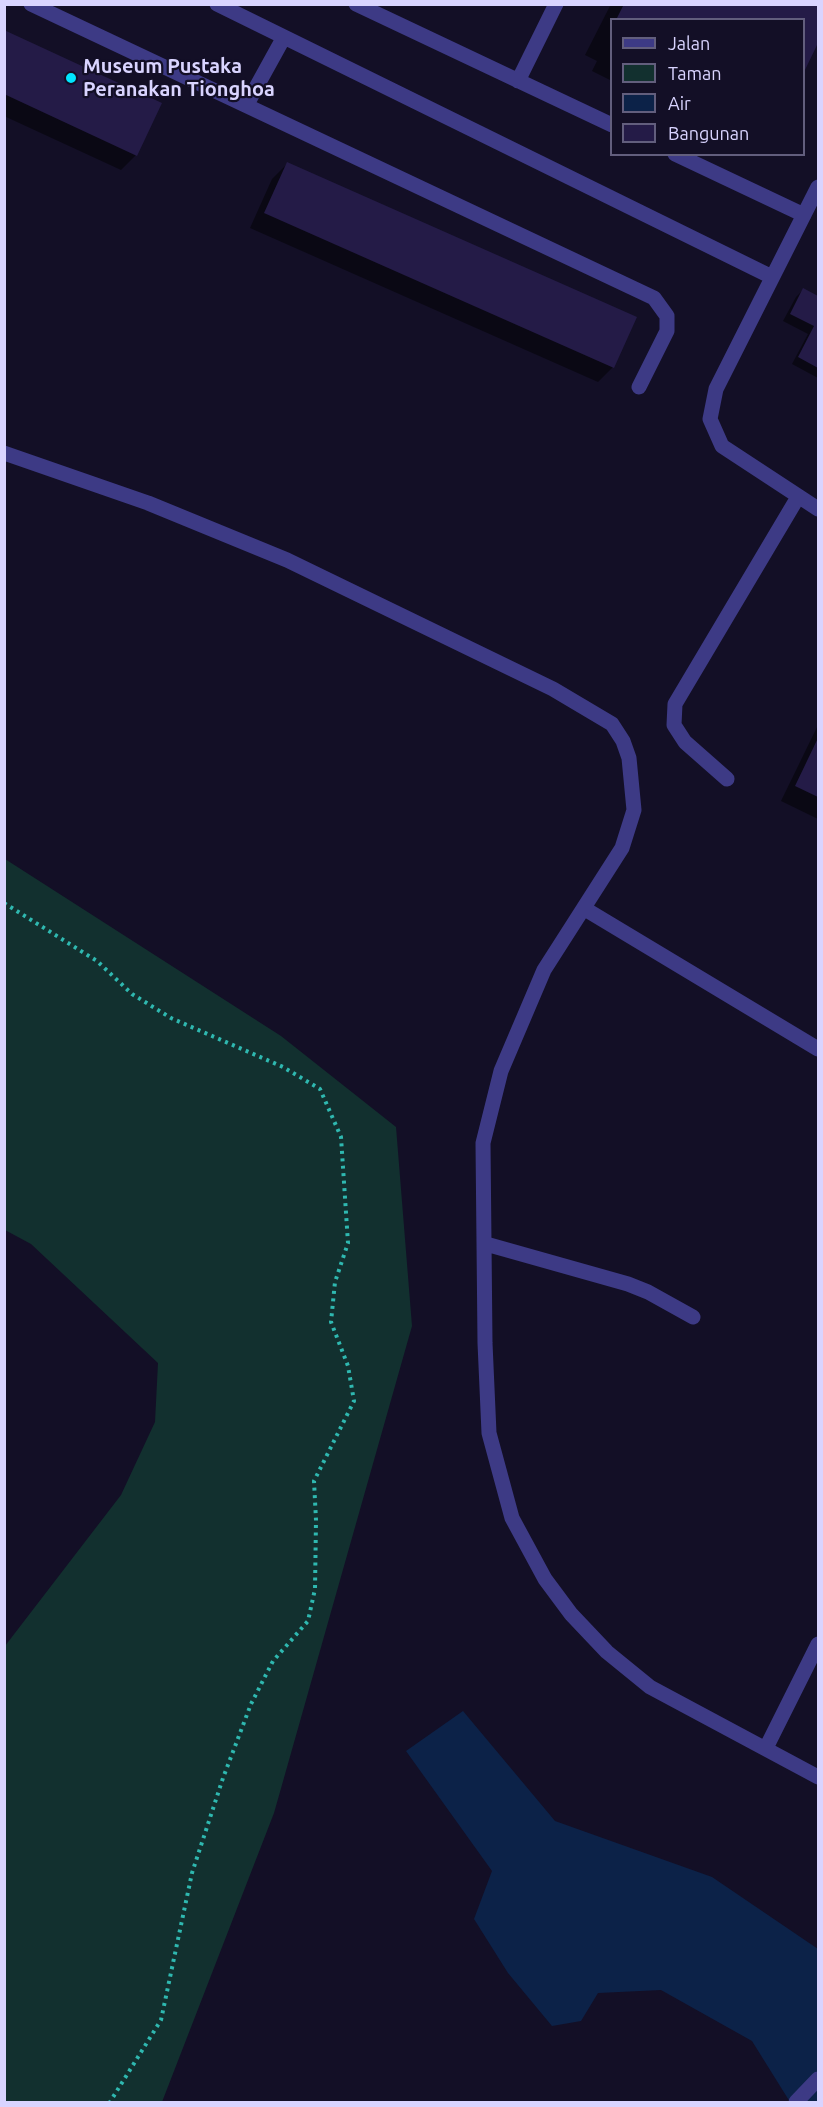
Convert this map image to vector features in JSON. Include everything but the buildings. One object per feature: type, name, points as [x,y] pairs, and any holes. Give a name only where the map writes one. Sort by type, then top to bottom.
[{"type":"street","points":[[31,4],[654,298],[667,316],[667,331],[639,387]]},
{"type":"street","points":[[356,4],[610,123]]},
{"type":"street","points":[[518,81],[556,4]]},
{"type":"street","points":[[221,5],[772,277]]},
{"type":"street","points":[[247,104],[284,37]]},
{"type":"street","points":[[679,156],[804,215]]},
{"type":"street","points":[[819,187],[716,389],[710,419],[722,446],[819,509]]},
{"type":"street","points":[[4,453],[148,503],[287,560],[553,689],[612,724],[623,741],[629,758],[634,810],[622,848],[544,970],[501,1071],[483,1143],[482,1185],[486,1244],[485,1343],[489,1433],[512,1518],[545,1579],[571,1614],[607,1652],[650,1687],[819,1777]]},
{"type":"street","points":[[727,779],[685,742],[674,725],[675,704],[798,497]]},
{"type":"street","points":[[585,909],[819,1049]]},
{"type":"street","points":[[486,1244],[628,1284],[648,1292],[693,1317]]},
{"type":"street","points":[[766,1748],[819,1644]]},
{"type":"street","points":[[795,2103],[819,2079]]},
{"type":"path","points":[[4,903],[97,961],[132,994],[171,1018],[283,1067],[320,1089],[340,1137],[348,1242],[335,1282],[331,1322],[348,1366],[354,1401],[314,1481],[315,1588],[308,1621],[273,1661],[251,1704],[223,1778],[192,1873],[161,2020],[110,2103]]},
{"type":"green space","points":[[5,859],[281,1036],[396,1127],[412,1326],[274,1813],[162,2102],[5,2102],[5,1646],[121,1495],[155,1422],[158,1363],[31,1244],[5,1230]]},
{"type":"water","points":[[463,1711],[555,1821],[712,1877],[818,1949],[818,2102],[790,2102],[752,2041],[661,1990],[598,1993],[581,2021],[552,2026],[508,1973],[474,1919],[492,1871],[406,1751]]},
{"type":"place","name":"Museum Pustaka Peranakan Tionghoa","points":[[71,78]]}]
